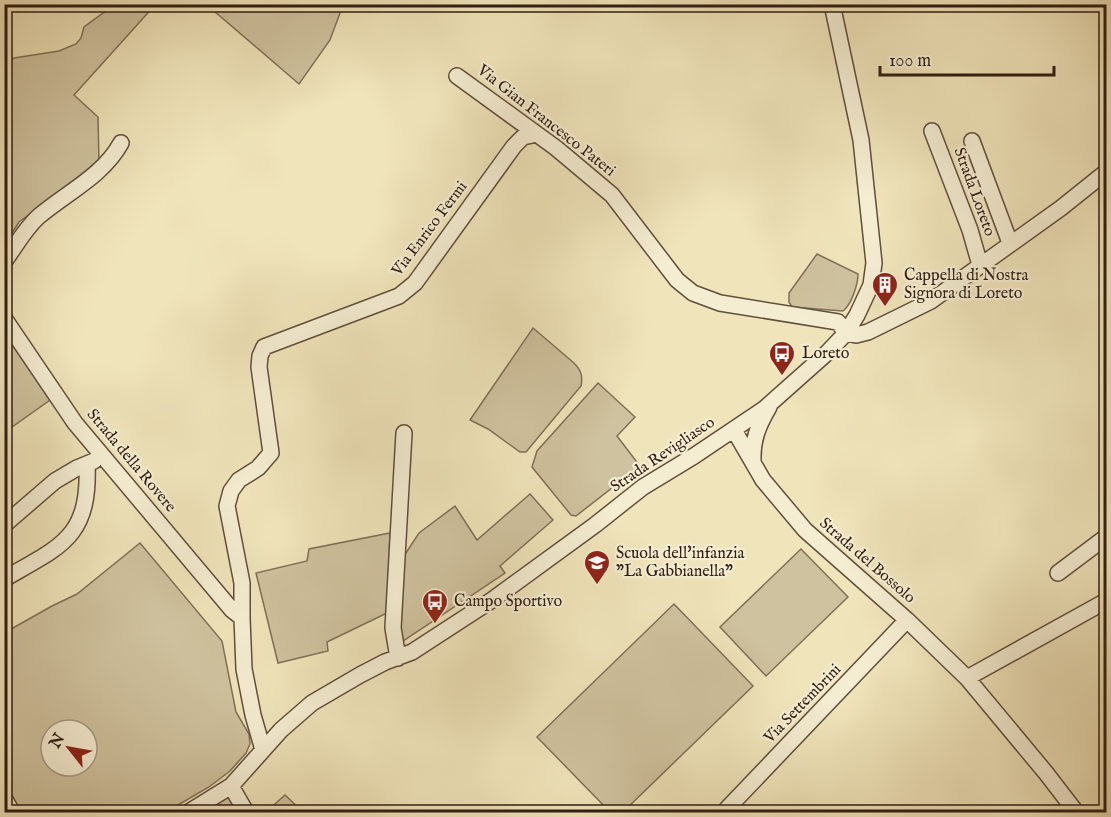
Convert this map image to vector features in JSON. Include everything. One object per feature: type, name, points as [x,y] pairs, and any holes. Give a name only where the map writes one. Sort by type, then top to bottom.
[{"type":"street","name":"Strada Revigliasco","points":[[189,813],[231,786],[281,730],[312,703],[385,662],[412,652],[492,600],[643,487],[764,409],[846,333],[871,285],[874,263],[861,140],[832,4]]},
{"type":"street","name":"Via Gian Francesco Pateri","points":[[457,76],[580,167],[612,195],[677,280],[693,293],[720,303],[838,322],[846,333]]},
{"type":"street","name":"Strada Loreto","points":[[932,131],[970,230],[980,266]]},
{"type":"street","name":"Via Enrico Fermi","points":[[242,618],[242,583],[227,506],[231,491],[239,480],[258,468],[271,453],[259,367],[264,347],[399,296],[408,290],[514,146],[523,137],[537,134]]},
{"type":"street","name":"Strada Loreto","points":[[972,141],[1010,243]]},
{"type":"street","points":[[4,262],[23,233],[37,219],[103,167],[115,155],[121,143]]},
{"type":"street","name":"Strada Loreto","points":[[846,333],[856,335],[868,332],[931,301],[1061,208],[1107,172]]},
{"type":"street","name":"Strada della Rovere","points":[[4,318],[75,423],[232,610],[242,618]]},
{"type":"street","points":[[753,463],[753,447],[757,430],[772,402]]},
{"type":"street","name":"Strada del Bossolo","points":[[734,430],[770,489],[805,530],[967,678],[1076,813]]},
{"type":"street","points":[[398,658],[393,628],[404,433]]},
{"type":"street","points":[[4,525],[55,481],[91,463],[84,507],[78,524],[66,540],[55,549],[4,579]]},
{"type":"street","points":[[1058,573],[1107,537]]},
{"type":"street","points":[[967,678],[1107,601]]},
{"type":"street","points":[[242,618],[244,669],[263,750]]},
{"type":"street","name":"Via Settembrini","points":[[724,813],[907,621]]},
{"type":"street","points":[[231,786],[246,813]]},
{"type":"street","points":[[4,798],[12,813]]},
{"type":"shaded area","points":[[114,5],[155,5],[74,95],[98,117],[99,163],[19,222],[5,244],[5,61],[59,51],[76,44],[81,38],[84,27]]},
{"type":"shaded area","points":[[207,5],[343,5],[330,40],[299,84]]},
{"type":"shaded area","points":[[817,254],[858,274],[854,294],[843,311],[792,307],[789,302],[789,293]]},
{"type":"shaded area","points":[[533,328],[576,366],[581,373],[582,382],[526,452],[520,452],[488,429],[470,420]]},
{"type":"shaded area","points":[[4,330],[50,400],[5,432],[4,432]]},
{"type":"shaded area","points":[[598,383],[635,417],[617,436],[640,466],[576,516],[571,515],[532,467],[537,451]]},
{"type":"shaded area","points":[[530,494],[553,520],[500,566],[505,573],[403,641],[399,638],[402,559],[419,533],[455,506],[477,540]]},
{"type":"shaded area","points":[[390,533],[387,613],[327,642],[328,651],[278,663],[256,573],[307,561],[309,549]]},
{"type":"shaded area","points":[[140,543],[222,641],[236,712],[249,734],[250,744],[246,753],[230,771],[209,787],[166,812],[20,812],[5,783],[4,633],[77,594]]},
{"type":"shaded area","points":[[801,549],[848,597],[766,676],[720,627]]},
{"type":"shaded area","points":[[674,604],[753,686],[623,812],[610,812],[537,737]]},
{"type":"shaded area","points":[[229,794],[241,812],[196,812]]},
{"type":"shaded area","points":[[285,795],[303,812],[266,812]]},
{"type":"place","name":"Cappella di Nostra Signora di Loreto","points":[[885,308]]},
{"type":"place","name":"Loreto","points":[[782,377]]},
{"type":"place","name":"Scuola dell'infanzia \"La Gabbianella\"","points":[[597,586]]},
{"type":"place","name":"Campo Sportivo","points":[[435,625]]}]
